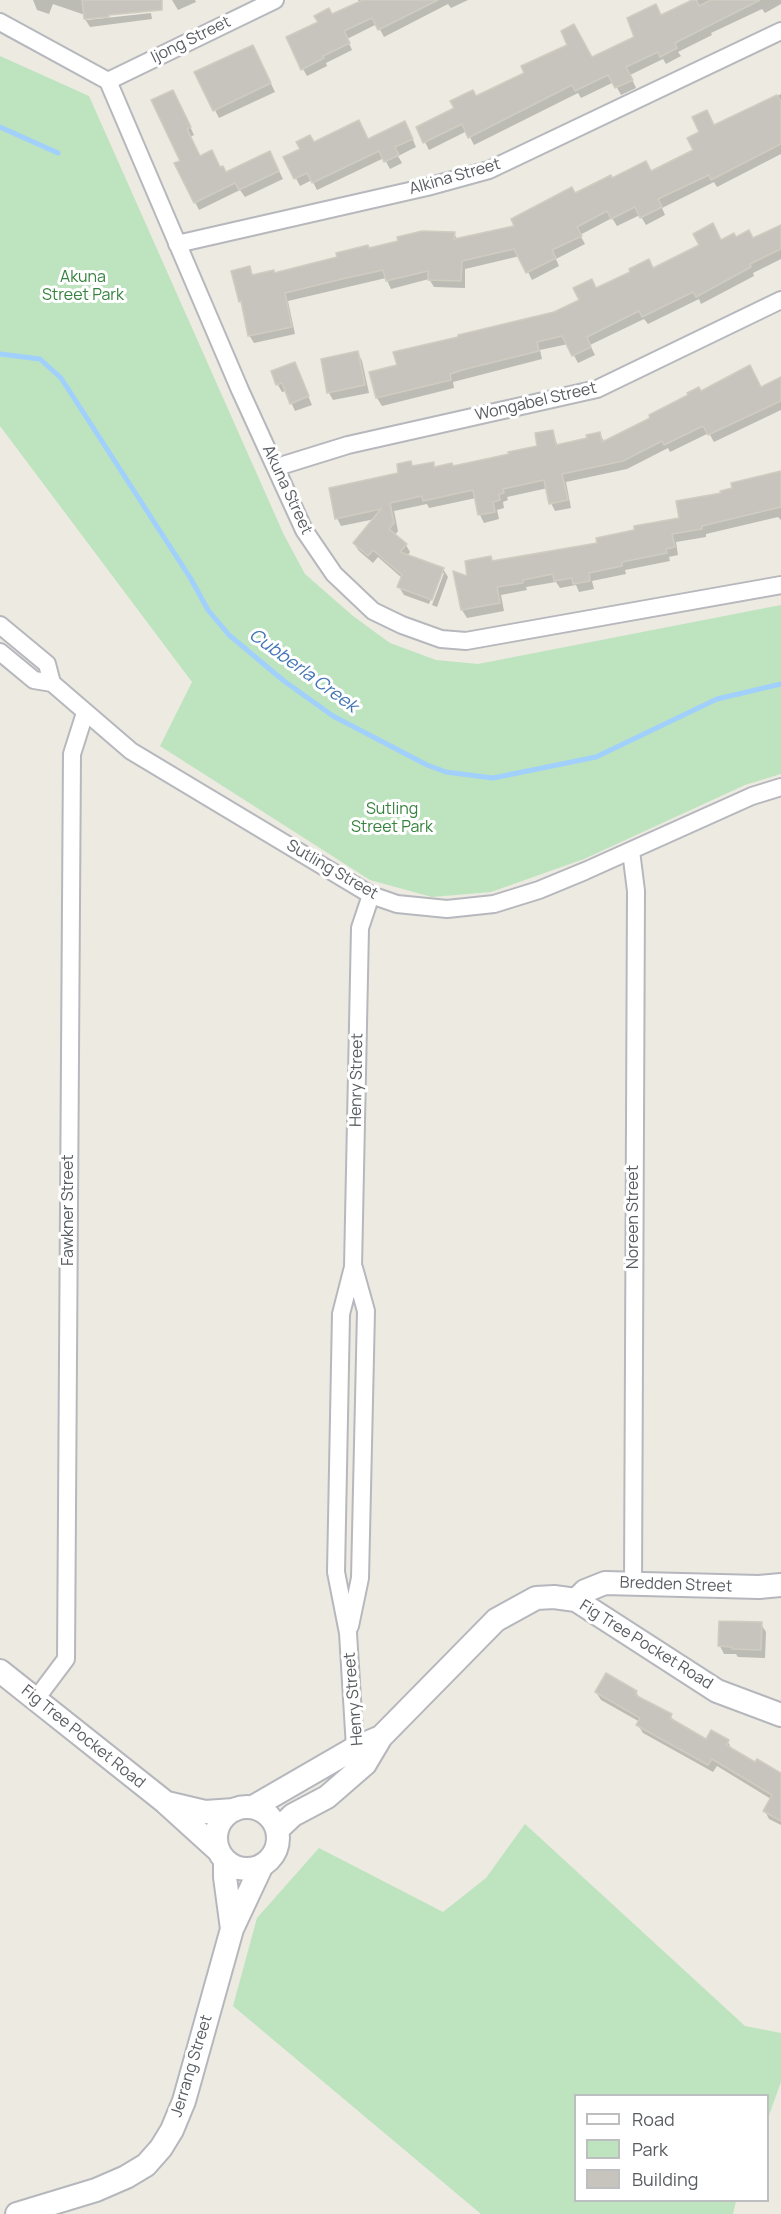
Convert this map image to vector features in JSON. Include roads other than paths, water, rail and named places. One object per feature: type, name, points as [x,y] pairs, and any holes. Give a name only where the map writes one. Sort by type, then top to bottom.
[{"type":"main road","name":"Bredden Street","points":[[576,1600],[585,1591],[605,1582],[759,1587],[781,1585]]},
{"type":"main road","name":"Fig Tree Pocket Road","points":[[277,1830],[293,1815],[327,1797],[360,1756],[496,1620],[536,1598],[554,1597],[576,1600],[717,1691],[781,1715]]},
{"type":"main road","name":"Fig Tree Pocket Road","points":[[0,1671],[165,1802],[222,1855]]},
{"type":"main road","name":"Fig Tree Pocket Road","points":[[165,1802],[206,1812],[244,1809],[360,1756]]},
{"type":"main road","points":[[244,1809],[268,1815],[277,1830],[278,1840],[276,1850],[270,1859],[262,1865],[243,1869],[233,1866],[222,1855],[217,1832],[226,1815],[244,1809]]},
{"type":"main road","name":"Jerrang Street","points":[[222,1855],[232,1929]]},
{"type":"main road","name":"Jerrang Street","points":[[24,2213],[96,2190],[126,2177],[146,2165],[161,2148],[172,2130],[184,2101],[232,1929],[262,1865]]},
{"type":"street","name":"Ijong Street","points":[[108,81],[275,0]]},
{"type":"street","points":[[0,22],[108,81]]},
{"type":"street","name":"Alkina Street","points":[[177,244],[428,187],[489,170],[781,31]]},
{"type":"street","name":"Akuna Street","points":[[108,81],[240,390],[304,530],[334,574],[373,611],[402,626],[441,639],[466,641],[781,585]]},
{"type":"street","name":"Wongabel Street","points":[[277,467],[348,445],[597,389],[781,300]]},
{"type":"street","name":"Sutling Street","points":[[0,626],[47,664],[52,683]]},
{"type":"street","name":"Sutling Street","points":[[0,652],[34,680],[52,683],[131,751],[371,894],[397,904],[447,909],[494,904],[538,890],[752,796],[781,787]]},
{"type":"street","name":"Fawkner Street","points":[[36,1699],[66,1659],[72,754],[85,713]]},
{"type":"street","name":"Noreen Street","points":[[631,851],[636,891],[633,1584]]},
{"type":"street","name":"Henry Street","points":[[360,1756],[348,1633],[336,1572],[341,1314],[353,1267],[360,928],[371,894]]},
{"type":"street","name":"Henry Street","points":[[348,1633],[360,1578],[366,1323],[366,1311],[353,1267]]},
{"type":"waterway","points":[[0,127],[58,153]]},
{"type":"waterway","name":"Cubberla Creek","points":[[0,354],[40,359],[61,378],[191,579],[208,610],[229,635],[284,681],[333,716],[427,765],[446,772],[493,778],[596,757],[717,699],[781,684]]},
{"type":"park label","name":"Akuna Street Park","points":[[83,287]]},
{"type":"park label","name":"Sutling Street Park","points":[[392,819]]}]
